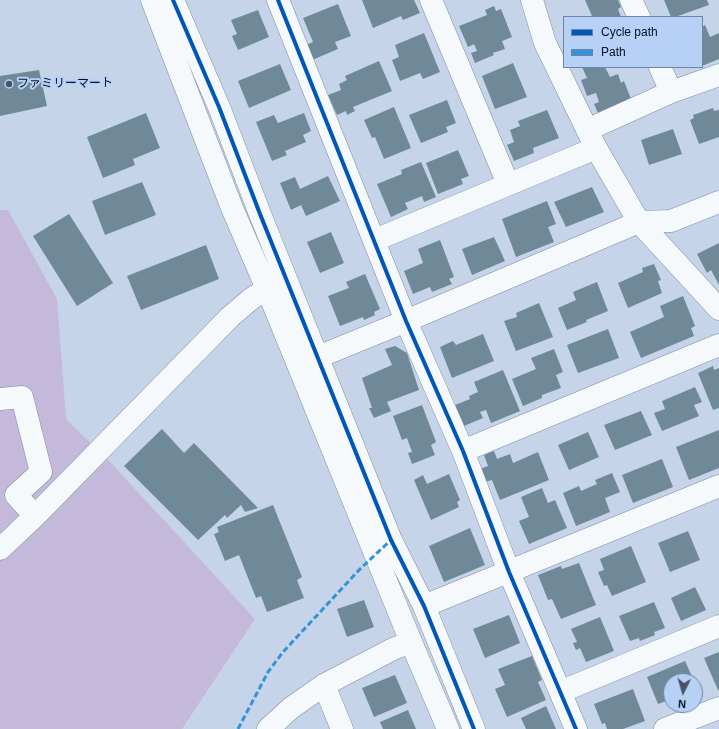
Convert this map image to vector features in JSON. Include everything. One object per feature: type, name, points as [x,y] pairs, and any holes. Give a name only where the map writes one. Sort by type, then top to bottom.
[{"type":"street","points":[[152,0],[232,208],[318,357],[391,540],[424,606],[474,729]]},
{"type":"street","points":[[173,0],[219,107],[276,283],[411,642],[448,729]]},
{"type":"street","points":[[278,0],[375,240],[406,321],[462,451],[510,572],[576,729]]},
{"type":"street","points":[[431,0],[508,184]]},
{"type":"street","points":[[532,0],[545,43],[591,139],[639,222],[719,309]]},
{"type":"street","points":[[631,0],[639,16]]},
{"type":"street","points":[[660,68],[671,92]]},
{"type":"street","points":[[375,240],[508,184],[591,139],[671,92],[719,75]]},
{"type":"street","points":[[318,357],[639,222],[671,221],[719,202]]},
{"type":"street","points":[[0,549],[35,516],[230,317],[251,299],[276,283]]},
{"type":"street","points":[[462,451],[719,345]]},
{"type":"street","points":[[0,399],[22,397],[41,472],[16,495],[35,516]]},
{"type":"street","points":[[424,606],[719,486]]},
{"type":"street","points":[[560,692],[719,626]]},
{"type":"street","points":[[268,729],[291,708],[324,685],[393,649],[411,642]]},
{"type":"street","points":[[324,685],[342,729]]},
{"type":"street","points":[[665,729],[719,708]]},
{"type":"shaded area","points":[[0,210],[8,210],[57,299],[66,419],[112,464],[255,619],[182,729],[0,729]]},
{"type":"building","points":[[362,0],[414,0],[420,13],[403,20],[401,16],[373,28]]},
{"type":"building","points":[[585,0],[618,0],[621,7],[618,9],[621,16],[592,16]]},
{"type":"building","points":[[664,0],[707,0],[709,5],[678,16],[671,16]]},
{"type":"building","points":[[338,4],[351,36],[335,42],[338,49],[312,60],[306,45],[313,42],[303,18]]},
{"type":"building","points":[[494,6],[496,11],[501,9],[512,37],[502,41],[505,49],[493,53],[494,55],[475,63],[471,53],[477,51],[474,44],[468,47],[459,26],[487,15],[485,10]]},
{"type":"building","points":[[258,10],[269,37],[238,50],[232,36],[237,34],[231,20]]},
{"type":"building","points":[[705,25],[710,37],[719,33],[719,59],[703,66],[703,26]]},
{"type":"building","points":[[424,33],[440,72],[423,79],[420,73],[400,81],[392,60],[399,57],[395,45]]},
{"type":"building","points":[[379,61],[392,91],[353,107],[355,111],[347,115],[346,111],[337,115],[328,95],[341,90],[339,84],[347,80],[345,76]]},
{"type":"building","points":[[513,63],[527,97],[495,109],[482,76]]},
{"type":"building","points":[[280,64],[291,90],[249,108],[238,81]]},
{"type":"building","points":[[582,68],[606,68],[610,77],[618,74],[621,83],[624,81],[631,99],[598,113],[594,104],[599,102],[596,93],[587,96],[581,80],[587,78]]},
{"type":"building","points":[[39,70],[47,106],[0,116],[0,76]]},
{"type":"building","points":[[447,100],[456,123],[446,127],[448,132],[421,143],[409,115]]},
{"type":"building","points":[[394,107],[411,148],[384,159],[375,137],[372,138],[364,120]]},
{"type":"building","points":[[713,108],[714,111],[719,110],[719,137],[699,144],[690,120],[694,118],[693,115]]},
{"type":"building","points":[[547,110],[559,138],[533,148],[534,153],[514,161],[507,145],[514,142],[510,130],[520,126],[518,121]]},
{"type":"building","points":[[146,113],[160,148],[133,159],[135,165],[103,178],[87,137]]},
{"type":"building","points":[[304,113],[311,131],[303,135],[306,142],[285,151],[287,155],[272,161],[256,122],[274,115],[278,123]]},
{"type":"building","points":[[673,129],[682,154],[649,165],[641,140]]},
{"type":"building","points":[[458,150],[469,176],[461,179],[463,184],[438,194],[426,163]]},
{"type":"building","points":[[421,162],[436,197],[424,202],[422,196],[405,203],[408,209],[391,217],[377,184],[402,174],[401,170]]},
{"type":"building","points":[[328,176],[340,201],[306,216],[301,205],[291,210],[280,183],[295,177],[300,189]]},
{"type":"building","points":[[142,182],[156,215],[105,235],[92,201]]},
{"type":"building","points":[[592,187],[604,212],[566,227],[554,202]]},
{"type":"building","points":[[547,201],[556,224],[548,227],[554,242],[516,257],[502,219]]},
{"type":"building","points":[[69,214],[113,283],[77,306],[33,236]]},
{"type":"building","points":[[331,232],[344,263],[320,273],[307,242]]},
{"type":"building","points":[[494,237],[505,261],[472,275],[462,249]]},
{"type":"building","points":[[440,240],[454,277],[449,279],[452,284],[432,292],[430,287],[413,294],[404,271],[423,263],[418,249]]},
{"type":"building","points":[[719,243],[719,285],[711,270],[707,273],[697,254]]},
{"type":"building","points":[[206,245],[219,279],[141,310],[127,276]]},
{"type":"building","points":[[654,264],[661,280],[658,281],[662,293],[628,308],[618,283],[643,272],[642,268]]},
{"type":"building","points":[[365,274],[380,309],[374,312],[375,315],[364,320],[363,317],[340,326],[328,296],[349,288],[346,282]]},
{"type":"building","points":[[597,282],[608,311],[567,330],[558,308],[576,300],[573,292]]},
{"type":"building","points":[[683,296],[695,326],[691,328],[694,336],[641,358],[630,332],[664,317],[660,306]]},
{"type":"building","points":[[539,303],[553,337],[516,351],[504,321],[517,317],[516,313]]},
{"type":"building","points":[[608,329],[619,358],[578,373],[567,345]]},
{"type":"building","points":[[483,334],[494,361],[452,378],[440,347],[453,341],[456,345]]},
{"type":"building","points":[[395,346],[407,353],[419,390],[387,402],[391,411],[374,418],[369,408],[372,408],[362,378],[392,365],[385,349]]},
{"type":"building","points":[[554,349],[563,372],[556,375],[561,388],[542,395],[542,398],[523,406],[512,379],[536,369],[531,358]]},
{"type":"building","points":[[713,366],[714,370],[719,368],[719,408],[713,410],[698,373]]},
{"type":"building","points":[[503,370],[520,411],[491,423],[486,410],[480,412],[483,418],[464,426],[455,405],[470,399],[469,396],[478,392],[474,382]]},
{"type":"building","points":[[695,387],[702,402],[694,405],[699,416],[662,431],[654,413],[665,409],[662,401]]},
{"type":"building","points":[[422,405],[436,442],[431,445],[435,455],[412,464],[408,453],[412,452],[407,438],[402,440],[393,416]]},
{"type":"building","points":[[641,411],[652,435],[615,450],[604,425]]},
{"type":"building","points":[[162,429],[184,453],[194,443],[258,508],[245,512],[241,505],[227,518],[225,515],[198,540],[124,466]]},
{"type":"building","points":[[719,430],[719,468],[689,480],[676,447]]},
{"type":"building","points":[[588,432],[599,457],[569,470],[558,445]]},
{"type":"building","points":[[494,451],[497,459],[510,454],[513,463],[538,452],[549,480],[500,500],[492,480],[485,482],[480,469],[488,466],[484,455]]},
{"type":"building","points":[[662,459],[673,487],[633,503],[622,475]]},
{"type":"building","points":[[612,473],[620,492],[605,498],[610,512],[576,526],[563,493],[579,486],[581,491],[597,484],[595,480]]},
{"type":"building","points":[[449,474],[460,500],[457,502],[459,507],[431,520],[414,480],[423,475],[427,484]]},
{"type":"building","points":[[542,488],[548,503],[555,500],[567,528],[529,544],[519,521],[529,517],[521,497]]},
{"type":"building","points":[[273,505],[302,577],[297,580],[304,598],[267,612],[261,596],[256,598],[239,555],[225,561],[214,534],[219,532],[217,527]]},
{"type":"building","points":[[470,528],[485,565],[444,582],[429,546]]},
{"type":"building","points":[[688,531],[700,560],[670,572],[658,543]]},
{"type":"building","points":[[631,546],[646,582],[612,596],[607,585],[604,586],[598,572],[604,570],[600,559]]},
{"type":"building","points":[[579,563],[596,605],[561,619],[552,599],[548,600],[538,575],[561,566],[562,569]]},
{"type":"building","points":[[695,587],[706,610],[681,621],[671,598]]},
{"type":"building","points":[[364,600],[374,627],[347,637],[337,609]]},
{"type":"building","points":[[654,602],[665,628],[654,632],[655,635],[640,641],[639,638],[630,641],[619,616]]},
{"type":"building","points":[[509,615],[520,643],[485,658],[473,629]]},
{"type":"building","points":[[600,617],[614,651],[586,662],[580,648],[576,650],[573,643],[577,642],[571,629]]},
{"type":"building","points":[[719,652],[719,690],[718,690],[704,658]]},
{"type":"building","points":[[532,656],[542,680],[538,682],[546,700],[507,717],[495,689],[505,685],[498,669]]},
{"type":"building","points":[[685,661],[690,673],[663,673],[663,702],[658,704],[647,677]]},
{"type":"building","points":[[395,675],[407,703],[374,717],[362,688]]},
{"type":"building","points":[[633,689],[645,721],[623,729],[607,729],[605,723],[602,724],[594,704]]},
{"type":"building","points":[[546,706],[556,729],[526,729],[521,718]]},
{"type":"building","points":[[408,710],[416,729],[383,729],[380,722]]},
{"type":"marked path","points":[[238,729],[268,672],[283,652],[360,569],[391,540]]},
{"type":"cycle path","points":[[173,0],[219,107],[260,214],[391,540],[424,606],[474,729]]},
{"type":"cycle path","points":[[278,0],[406,321],[463,451],[509,572],[576,729]]},
{"type":"place","name":"ファミリーマート","points":[[9,84]]}]
